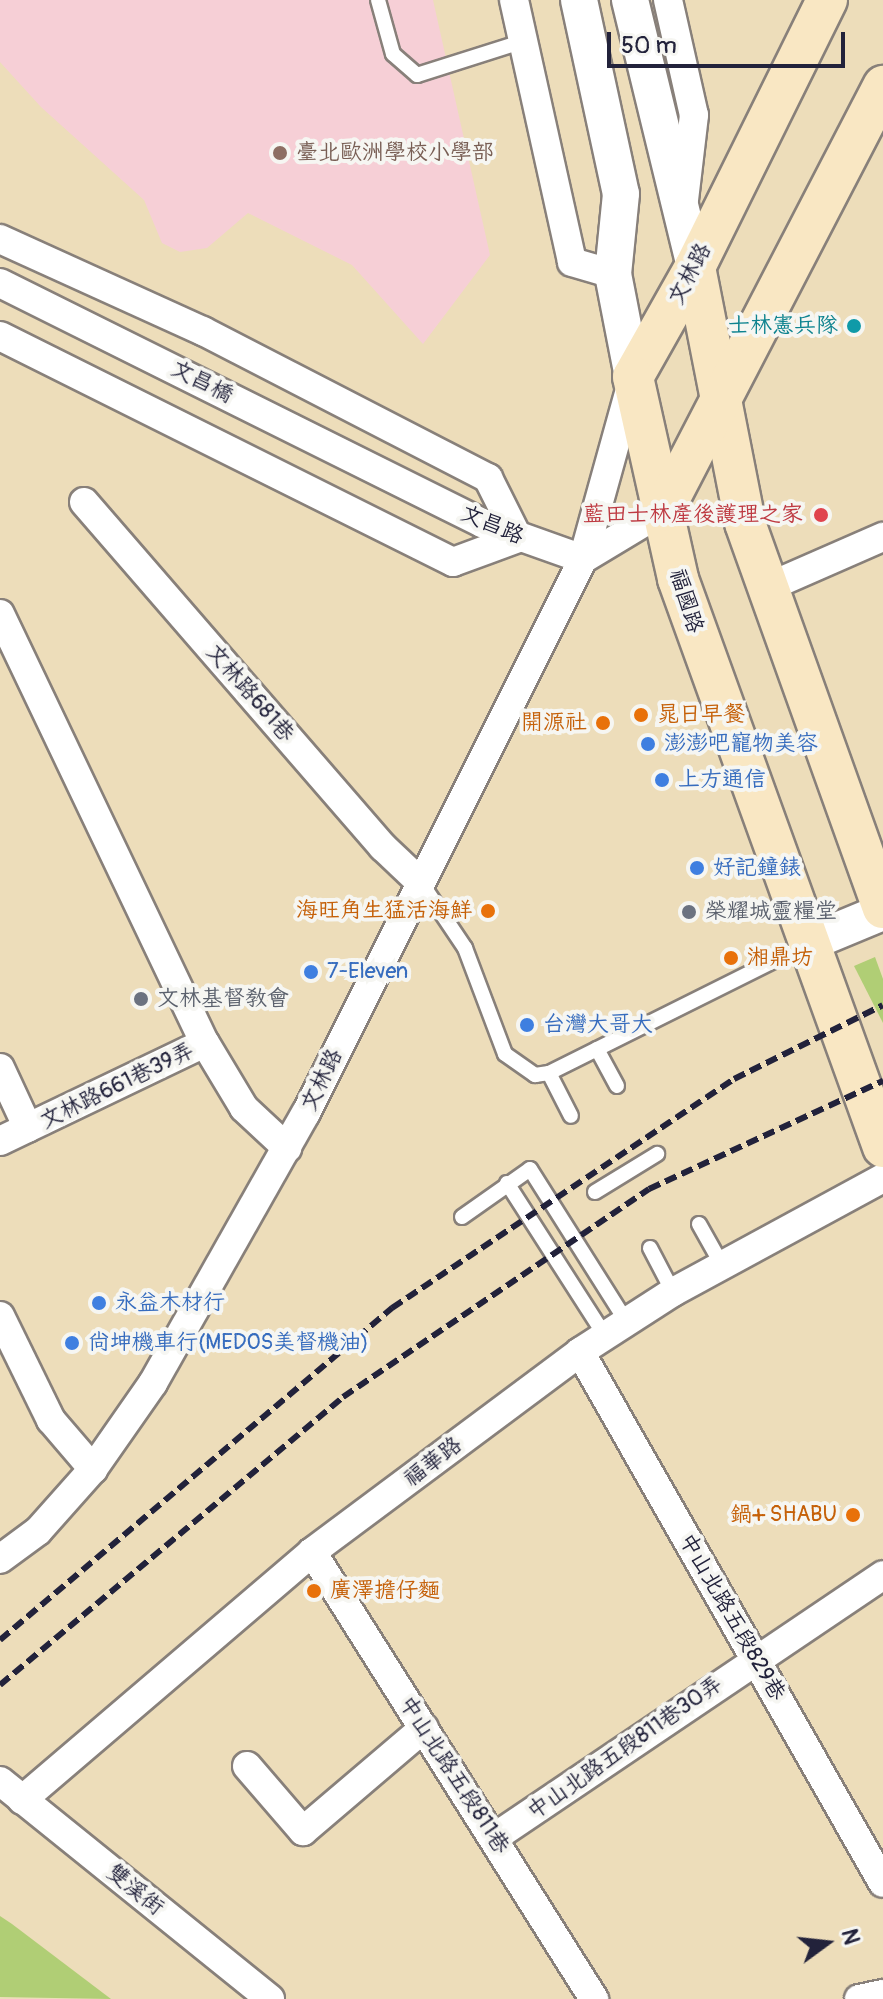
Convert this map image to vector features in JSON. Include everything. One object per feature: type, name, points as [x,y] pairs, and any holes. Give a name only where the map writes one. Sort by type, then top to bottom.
[{"type":"main road","name":"文林路","points":[[633,377],[695,267],[827,0]]},
{"type":"main road","points":[[663,511],[880,99]]},
{"type":"main road","points":[[695,267],[745,523],[883,910]]},
{"type":"main road","name":"福國路","points":[[633,377],[692,624],[883,1147]]},
{"type":"street","points":[[514,0],[572,262],[613,274]]},
{"type":"street","points":[[668,0],[694,115],[683,205]]},
{"type":"street","points":[[632,10],[683,205],[695,267]]},
{"type":"street","name":"福國路","points":[[583,17],[621,194],[613,274],[633,377]]},
{"type":"street","points":[[0,239],[203,331],[488,478],[518,538],[453,562],[0,336]]},
{"type":"street","name":"文昌橋","points":[[0,283],[402,485]]},
{"type":"street","name":"文林路","points":[[0,1559],[38,1531],[93,1469],[153,1383],[287,1148],[583,559],[633,377]]},
{"type":"street","name":"文昌路","points":[[402,485],[518,538],[583,559]]},
{"type":"street","name":"文林路681巷","points":[[84,502],[383,847],[419,881]]},
{"type":"street","points":[[583,559],[663,511]]},
{"type":"street","points":[[766,588],[883,537]]},
{"type":"street","points":[[2,613],[205,1043],[244,1108],[287,1148]]},
{"type":"street","points":[[808,943],[883,910]]},
{"type":"street","name":"文林路661巷39弄","points":[[0,1141],[205,1043]]},
{"type":"street","name":"文林路661巷39弄","points":[[0,1068],[28,1128]]},
{"type":"street","name":"福華路","points":[[22,1800],[312,1552],[580,1352],[617,1331],[673,1292],[883,1178]]},
{"type":"street","points":[[0,1316],[51,1420],[93,1469]]},
{"type":"street","name":"中山北路五段829巷","points":[[580,1352],[883,1883]]},
{"type":"street","name":"中山北路五段811巷","points":[[312,1552],[495,1837],[594,1999]]},
{"type":"street","name":"中山北路五段811巷30弄","points":[[495,1837],[883,1575]]},
{"type":"street","points":[[247,1766],[303,1831],[424,1728]]},
{"type":"street","name":"雙溪街","points":[[0,1781],[270,1999]]},
{"type":"street","points":[[859,1999],[883,1994]]},
{"type":"lane","points":[[378,0],[393,54],[417,75],[524,41]]},
{"type":"lane","points":[[419,881],[465,948],[505,1054],[535,1075],[549,1073],[808,943]]},
{"type":"lane","points":[[597,1049],[617,1086]]},
{"type":"lane","points":[[549,1073],[571,1116]]},
{"type":"lane","points":[[595,1192],[657,1154]]},
{"type":"lane","points":[[462,1217],[530,1169],[617,1331]]},
{"type":"lane","points":[[507,1183],[617,1331]]},
{"type":"lane","points":[[699,1224],[722,1265]]},
{"type":"lane","points":[[650,1248],[673,1292]]},
{"type":"shaded area","name":"臺北歐洲學校小學部","points":[[0,0],[433,0],[490,255],[423,344],[352,265],[248,213],[207,248],[180,252],[162,243],[144,200],[41,107],[0,62]]},
{"type":"green space","points":[[875,957],[883,979],[883,1023],[854,966]]},
{"type":"green space","points":[[0,1916],[12,1924],[111,1999],[0,1997]]},
{"type":"railway","points":[[0,1640],[392,1308],[734,1079],[883,1005]]},
{"type":"railway","points":[[0,1685],[343,1397],[649,1189],[883,1081]]},
{"type":"place","name":"臺北歐洲學校小學部","points":[[280,153]]},
{"type":"place","name":"士林憲兵隊","points":[[854,326]]},
{"type":"place","name":"藍田士林產後護理之家","points":[[821,515]]},
{"type":"place","name":"晁日早餐","points":[[641,715]]},
{"type":"place","name":"開源社","points":[[603,723]]},
{"type":"place","name":"澎澎吧寵物美容","points":[[648,744]]},
{"type":"place","name":"上方通信","points":[[662,780]]},
{"type":"place","name":"好記鐘錶","points":[[697,868]]},
{"type":"place","name":"海旺角生猛活海鮮","points":[[488,911]]},
{"type":"place","name":"榮耀城靈糧堂","points":[[689,912]]},
{"type":"place","name":"湘鼎坊","points":[[731,958]]},
{"type":"place","name":"7-Eleven","points":[[311,972]]},
{"type":"place","name":"文林基督教會","points":[[141,999]]},
{"type":"place","name":"台灣大哥大","points":[[527,1025]]},
{"type":"place","name":"永益木材行","points":[[99,1303]]},
{"type":"place","name":"尚坤機車行(MEDOS美督機油)","points":[[72,1343]]},
{"type":"place","name":"鍋+ SHABU","points":[[853,1515]]},
{"type":"place","name":"廣澤擔仔麵","points":[[314,1591]]}]
